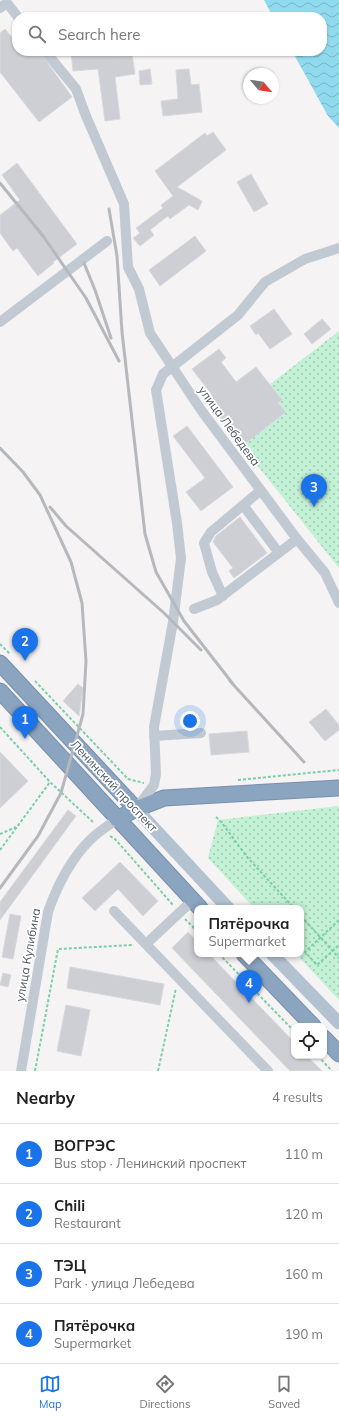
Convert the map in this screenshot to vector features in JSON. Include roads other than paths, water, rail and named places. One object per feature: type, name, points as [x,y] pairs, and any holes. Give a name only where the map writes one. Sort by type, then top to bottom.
[{"type":"highway","name":"Ленинский проспект","points":[[0,663],[136,809]]},
{"type":"highway","name":"Ленинский проспект","points":[[0,691],[197,904]]},
{"type":"highway","points":[[117,819],[136,809],[164,798],[339,788]]},
{"type":"highway","points":[[247,957],[309,1023]]},
{"type":"highway","points":[[327,1041],[339,1054]]},
{"type":"main road","name":"Ленинский проспект","points":[[136,809],[225,905]]},
{"type":"main road","points":[[275,957],[339,1024]]},
{"type":"street","points":[[0,8],[7,3],[14,12]]},
{"type":"street","name":"улица Лебедева","points":[[49,56],[76,89],[124,204],[128,267],[138,289],[148,328],[171,366],[260,491],[325,573],[339,603]]},
{"type":"street","points":[[0,322],[108,241]]},
{"type":"street","points":[[136,809],[154,785],[156,774],[154,727],[175,611],[180,558],[177,523],[156,390],[163,374],[171,366],[238,315],[265,282],[305,259],[339,248]]},
{"type":"street","points":[[223,596],[212,572],[204,543],[211,532],[260,491]]},
{"type":"street","points":[[243,505],[279,552]]},
{"type":"street","points":[[194,609],[223,596],[297,539]]},
{"type":"street","points":[[154,736],[201,733]]},
{"type":"street","name":"улица Кулибина","points":[[20,1071],[48,912],[60,881],[75,859],[90,840],[117,819]]},
{"type":"street","points":[[146,944],[180,913],[194,906]]},
{"type":"street","points":[[114,911],[268,1071]]},
{"type":"water","points":[[264,0],[339,0],[339,128],[328,116],[295,56],[327,56],[327,12],[270,12]]},
{"type":"railway","points":[[0,183],[43,236],[86,298],[119,361]]},
{"type":"railway","points":[[109,209],[117,256],[122,332],[145,534],[156,572],[184,621],[233,684]]},
{"type":"railway","points":[[84,263],[95,290],[111,338]]},
{"type":"railway","points":[[0,448],[23,472],[40,495],[71,562],[82,603],[86,661],[83,714],[61,793],[38,836],[0,888]]},
{"type":"railway","points":[[50,507],[66,526],[164,613],[201,650]]},
{"type":"railway","points":[[230,681],[304,762]]},
{"type":"place","name":"ТЭЦ","points":[[314,507]]},
{"type":"place","name":"Chili","points":[[25,661]]},
{"type":"place","name":"ВОГРЭС","points":[[25,739]]},
{"type":"place","name":"Пятёрочка","points":[[249,1003]]}]
